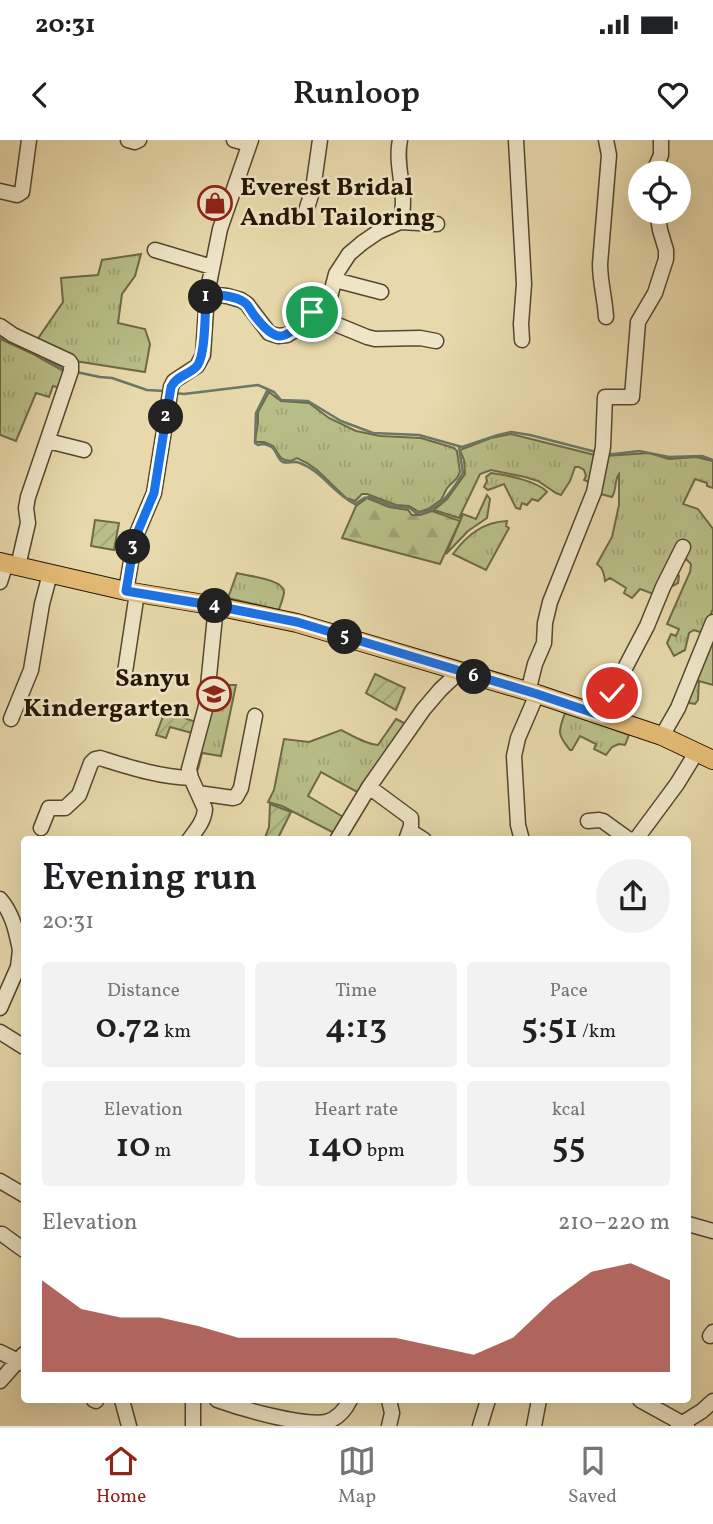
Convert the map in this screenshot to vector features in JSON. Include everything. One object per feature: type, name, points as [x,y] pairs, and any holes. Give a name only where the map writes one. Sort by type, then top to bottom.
[{"type":"main road","points":[[8,564],[132,592],[297,622],[603,716],[662,736],[705,757]]},
{"type":"street","points":[[0,191],[17,195],[22,192],[29,140]]},
{"type":"street","points":[[128,140],[139,140]]},
{"type":"street","points":[[125,672],[135,538],[154,493],[170,391],[174,381],[197,366],[203,355],[206,294],[219,229],[250,142],[234,140]]},
{"type":"street","points":[[304,217],[313,189],[320,140]]},
{"type":"street","points":[[400,140],[400,222]]},
{"type":"street","points":[[516,140],[524,284],[522,340]]},
{"type":"street","points":[[606,140],[609,155],[600,264],[606,317]]},
{"type":"street","points":[[658,161],[661,140]]},
{"type":"street","points":[[206,294],[241,300],[269,333],[290,334],[330,297],[338,269],[362,243],[400,222],[437,224]]},
{"type":"street","points":[[521,836],[513,756],[532,693],[535,664],[544,643],[550,602],[591,502],[602,453],[605,397],[632,397],[638,323],[655,293],[665,266],[666,250],[659,224]]},
{"type":"street","points":[[156,250],[212,267]]},
{"type":"street","points":[[335,280],[381,292]]},
{"type":"street","points":[[307,317],[333,323],[367,337],[436,341]]},
{"type":"street","points":[[0,326],[71,364],[71,371],[28,496],[28,523],[0,582]]},
{"type":"street","points":[[48,441],[83,450]]},
{"type":"street","points":[[603,716],[683,547]]},
{"type":"street","points":[[11,719],[32,670],[50,574]]},
{"type":"street","points":[[192,836],[205,814],[191,778],[190,766],[206,706],[216,606]]},
{"type":"street","points":[[662,736],[678,708],[713,622]]},
{"type":"street","points":[[339,836],[369,787],[423,710],[459,672]]},
{"type":"street","points":[[198,793],[236,797],[241,788],[255,716]]},
{"type":"street","points":[[639,836],[677,785],[705,757]]},
{"type":"street","points":[[41,828],[49,808],[65,808],[79,795],[95,759],[100,758],[177,778],[191,778]]},
{"type":"street","points":[[369,787],[408,815],[412,821],[408,836]]},
{"type":"street","points":[[587,821],[599,820],[623,836]]},
{"type":"street","points":[[0,899],[13,918],[21,946]]},
{"type":"street","points":[[0,1008],[21,954]]},
{"type":"street","points":[[0,1032],[21,1045]]},
{"type":"street","points":[[0,1181],[21,1193]]},
{"type":"street","points":[[691,1225],[713,1231]]},
{"type":"street","points":[[2,1234],[21,1249]]},
{"type":"street","points":[[0,1352],[21,1359]]},
{"type":"street","points":[[0,1381],[21,1360]]},
{"type":"street","points":[[645,1403],[682,1425],[713,1401]]},
{"type":"street","points":[[123,1403],[129,1426]]},
{"type":"street","points":[[193,1403],[193,1426]]},
{"type":"street","points":[[227,1403],[301,1424],[320,1424],[333,1419],[342,1413],[348,1403]]},
{"type":"street","points":[[388,1426],[392,1413],[390,1403]]},
{"type":"street","points":[[480,1426],[487,1403]]},
{"type":"street","points":[[534,1426],[538,1403]]},
{"type":"green space","points":[[141,254],[135,276],[122,294],[118,323],[145,329],[150,344],[145,372],[75,361],[37,340],[63,302],[61,278],[98,275],[102,260]]},
{"type":"green space","points":[[0,339],[65,372],[60,388],[53,386],[49,397],[36,393],[16,441],[0,435]]},
{"type":"green space","points":[[269,392],[281,401],[309,403],[329,418],[356,431],[380,436],[421,438],[454,448],[457,451],[460,472],[441,500],[419,512],[409,506],[396,505],[367,494],[362,494],[355,501],[346,498],[307,463],[297,458],[285,460],[273,446],[256,442],[258,412]]},
{"type":"green space","points":[[511,434],[599,456],[591,483],[584,480],[584,470],[575,467],[561,495],[538,481],[491,470],[480,474],[459,518],[434,510],[447,499],[465,474],[460,450],[491,438]]},
{"type":"green space","points":[[649,453],[669,459],[696,457],[713,461],[713,488],[695,479],[683,504],[698,509],[713,529],[713,609],[703,633],[694,630],[689,633],[685,650],[674,656],[667,643],[671,634],[676,636],[679,629],[667,624],[691,564],[686,559],[679,564],[674,572],[679,576],[678,583],[656,595],[640,589],[632,598],[624,593],[626,588],[610,578],[605,581],[602,569],[597,564],[612,537],[619,505],[619,474],[612,497],[597,493],[605,456]]},
{"type":"green space","points":[[491,473],[529,482],[547,492],[538,501],[532,499],[527,505],[522,503],[520,509],[516,508],[504,484],[488,490],[484,487],[486,477]]},
{"type":"green space","points":[[487,495],[490,499],[487,518],[468,531],[446,554],[463,514],[476,519]]},
{"type":"green space","points":[[367,498],[389,507],[408,510],[412,515],[432,511],[460,521],[440,564],[342,538],[356,506]]},
{"type":"green space","points":[[95,520],[119,523],[114,550],[91,546]]},
{"type":"green space","points":[[507,521],[506,526],[509,528],[486,570],[453,554],[476,531],[490,524]]},
{"type":"green space","points":[[237,573],[278,584],[284,592],[279,610],[228,598]]},
{"type":"green space","points":[[713,636],[713,685],[699,681],[698,700],[695,704],[690,703],[687,700]]},
{"type":"green space","points":[[375,674],[405,688],[396,710],[366,693]]},
{"type":"green space","points":[[213,681],[222,685],[236,685],[221,756],[202,753],[198,769],[191,770]]},
{"type":"green space","points":[[165,711],[196,722],[192,733],[170,727],[166,738],[156,735]]},
{"type":"green space","points":[[565,713],[629,735],[625,745],[612,747],[606,755],[594,749],[596,744],[580,736],[570,750],[560,733]]},
{"type":"green space","points":[[396,719],[406,724],[359,793],[321,772],[308,796],[345,818],[336,834],[282,806],[268,802],[274,790],[284,739],[309,742],[341,730],[378,745]]},
{"type":"green space","points":[[270,804],[291,812],[279,836],[266,836],[269,827]]},
{"type":"waterway","points":[[0,337],[27,349]]},
{"type":"waterway","points":[[39,354],[66,370]]},
{"type":"waterway","points":[[76,372],[112,378],[147,390],[165,391]]},
{"type":"waterway","points":[[175,393],[258,385],[274,392],[281,400],[308,401],[341,421],[373,433],[419,435],[462,447],[511,432],[596,452]]},
{"type":"waterway","points":[[268,389],[256,413],[255,443],[272,447],[283,462],[298,462],[308,467],[355,504],[370,497],[392,506],[410,508],[416,513],[432,509],[444,499],[463,473],[459,447]]},
{"type":"waterway","points":[[606,454],[639,451],[669,457],[702,456],[713,460]]},
{"type":"place","name":"Everest Bridal Andbl Tailoring","points":[[215,203]]},
{"type":"place","name":"Sanyu Kindergarten","points":[[214,694]]},
{"type":"route","points":[[312,312],[295,330],[283,336],[269,333],[241,300],[206,294],[203,355],[197,366],[172,383],[154,493],[135,538],[126,591],[297,622],[603,716],[612,693]]}]
